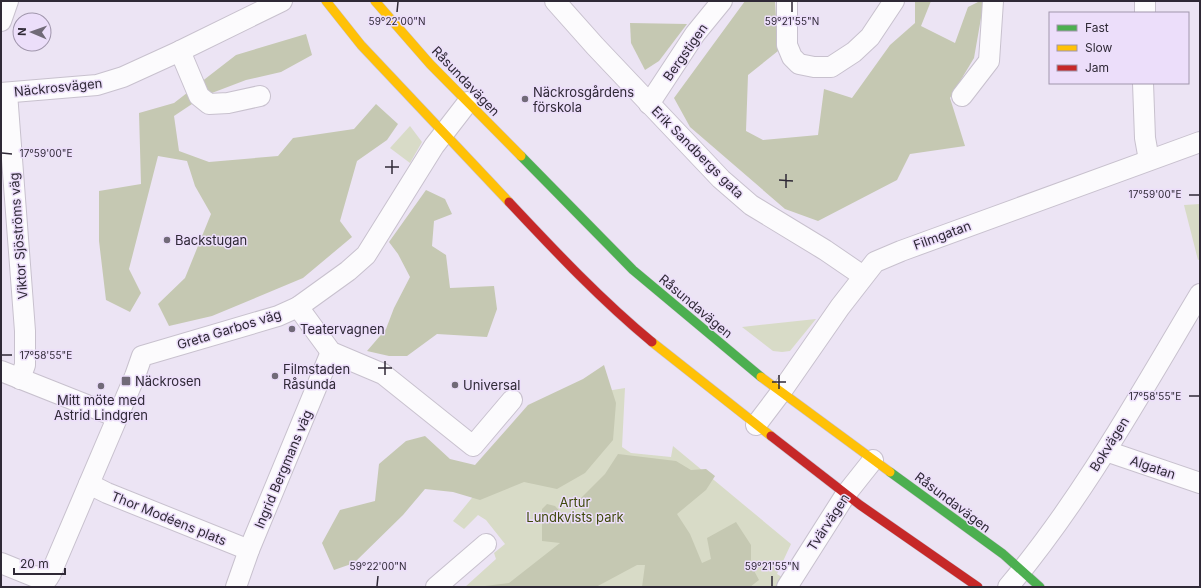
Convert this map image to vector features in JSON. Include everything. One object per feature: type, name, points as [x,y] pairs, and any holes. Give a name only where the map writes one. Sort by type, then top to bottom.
[{"type":"street","points":[[1,21],[8,1]]},
{"type":"street","name":"Näckrosvägen","points":[[4,93],[97,84],[123,77],[282,1]]},
{"type":"street","points":[[326,1],[361,46],[444,132],[567,264],[650,340],[756,425],[846,494],[978,587]]},
{"type":"street","name":"Råsundavägen","points":[[375,1],[430,64],[633,270],[756,373],[1003,554],[1040,587]]},
{"type":"street","name":"Erik Sandbergs gata","points":[[555,1],[649,104],[721,179],[752,205],[825,250],[863,276]]},
{"type":"street","name":"Bergstigen","points":[[649,104],[695,34],[722,1]]},
{"type":"street","points":[[787,1],[787,45],[792,58],[799,64],[814,67],[831,66],[854,52],[870,37],[894,1]]},
{"type":"street","points":[[962,96],[988,61],[993,1]]},
{"type":"street","points":[[1145,1],[1145,12]]},
{"type":"street","points":[[180,51],[199,96],[209,104],[228,103],[260,96]]},
{"type":"street","points":[[1143,84],[1145,138],[1150,160]]},
{"type":"street","name":"Viktor Sjöströms väg","points":[[4,93],[25,331],[25,365],[20,379]]},
{"type":"street","name":"Greta Garbos väg","points":[[1,563],[38,577],[48,578],[135,376],[142,356],[278,316],[298,307],[348,271],[366,255],[434,146],[468,102]]},
{"type":"street","name":"Filmgatan","points":[[756,425],[781,392],[840,307],[875,262],[901,251],[1200,142]]},
{"type":"street","name":"Bokvägen","points":[[1008,587],[1022,571],[1052,530],[1106,451],[1200,294]]},
{"type":"street","points":[[298,307],[331,352],[383,374],[473,446],[512,400]]},
{"type":"street","name":"Ingrid Bergmans väg","points":[[236,587],[249,550],[331,352]]},
{"type":"street","points":[[1,371],[117,417]]},
{"type":"street","name":"Algatan","points":[[1106,451],[1200,483]]},
{"type":"street","name":"Tvärvägen","points":[[787,587],[846,494],[874,460]]},
{"type":"street","name":"Thor Modéens plats","points":[[89,484],[107,493],[249,550]]},
{"type":"street","points":[[436,587],[486,544]]},
{"type":"green space","points":[[745,1],[775,1],[778,51],[748,75],[746,131],[763,140],[818,135],[824,89],[852,98],[890,45],[915,23],[915,1],[931,1],[921,26],[955,43],[968,7],[980,1],[984,1],[974,58],[950,98],[965,146],[910,154],[897,180],[818,221],[785,209],[690,127],[674,98]]},
{"type":"green space","points":[[630,23],[687,24],[659,61],[645,70],[631,43]]},
{"type":"green space","points":[[306,34],[312,55],[281,72],[246,80],[204,96],[174,116],[179,151],[209,162],[278,156],[293,138],[354,129],[376,104],[398,124],[387,140],[357,161],[340,221],[352,237],[303,278],[212,316],[169,326],[158,304],[185,278],[211,214],[195,186],[187,161],[158,156],[129,269],[141,293],[130,312],[106,300],[99,241],[99,191],[141,184],[139,113],[174,103],[236,55]]},
{"type":"green space","points":[[410,126],[422,142],[410,163],[390,148]]},
{"type":"green space","points":[[426,190],[445,199],[452,214],[434,221],[432,246],[446,255],[450,288],[494,286],[497,309],[487,337],[437,334],[407,356],[389,356],[367,351],[386,329],[394,308],[410,277],[398,254],[389,242]]},
{"type":"green space","points":[[1200,204],[1200,259],[1198,260],[1184,205]]},
{"type":"green space","points":[[816,319],[790,351],[782,352],[773,351],[742,327]]},
{"type":"green space","points":[[604,365],[616,403],[613,440],[585,473],[557,489],[524,482],[480,500],[453,492],[425,489],[403,515],[354,563],[334,570],[322,543],[340,510],[375,501],[379,464],[406,441],[425,436],[450,459],[475,465],[528,405],[583,379]]},
{"type":"green space","name":"Artur Lundkvists park","points":[[625,388],[622,447],[631,453],[671,457],[673,446],[791,544],[777,574],[798,587],[465,587],[496,559],[494,553],[505,544],[486,520],[478,515],[464,529],[453,521],[552,400]]},
{"type":"green space","points":[[618,454],[676,461],[691,470],[706,469],[715,476],[706,490],[677,514],[690,534],[702,563],[711,559],[707,538],[736,522],[751,545],[751,565],[759,580],[750,587],[642,587],[645,565],[637,565],[596,587],[477,587],[509,583],[560,543],[542,541],[542,509],[547,504],[555,506],[568,520],[590,517],[576,503],[605,474]]},
{"type":"traffic: fast","points":[[521,156],[633,270],[761,377]]},
{"type":"traffic: fast","points":[[890,472],[1003,554],[1040,587]]},
{"type":"traffic: slow","points":[[326,1],[361,45],[509,202]]},
{"type":"traffic: slow","points":[[375,1],[430,64],[521,156]]},
{"type":"traffic: slow","points":[[652,342],[771,436]]},
{"type":"traffic: slow","points":[[761,377],[890,472]]},
{"type":"traffic: jam","points":[[509,202],[596,292],[652,342]]},
{"type":"traffic: jam","points":[[771,436],[860,505],[978,587]]},
{"type":"place","name":"Näckrosgårdens förskola","points":[[525,99]]},
{"type":"place","name":"Backstugan","points":[[167,240]]},
{"type":"place","name":"Teatervagnen","points":[[292,329]]},
{"type":"place","name":"Filmstaden Råsunda","points":[[275,376]]},
{"type":"place","name":"Näckrosen","points":[[126,381]]},
{"type":"place","name":"Universal","points":[[455,385]]},
{"type":"place","name":"Mitt möte med Astrid Lindgren","points":[[101,386]]}]
